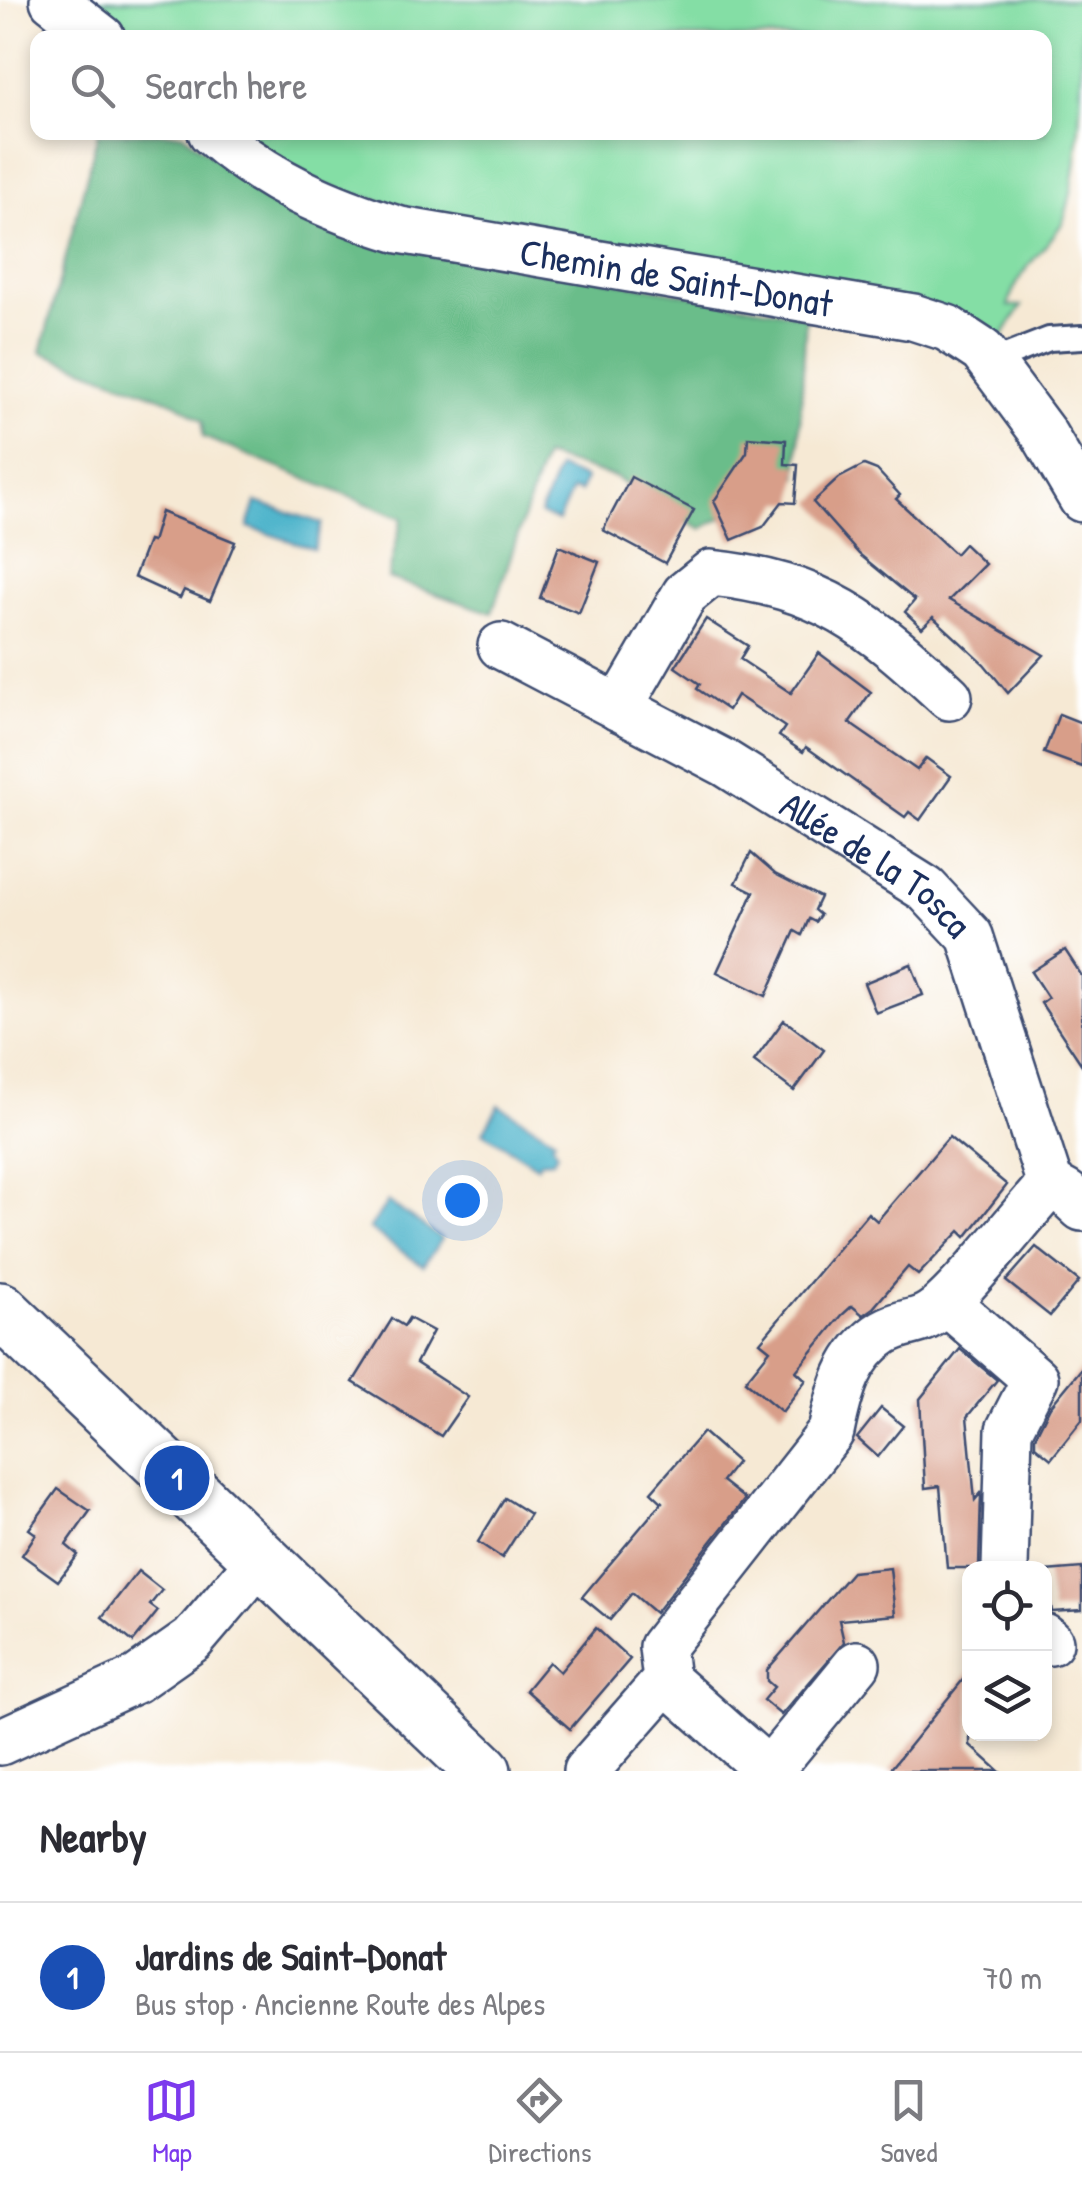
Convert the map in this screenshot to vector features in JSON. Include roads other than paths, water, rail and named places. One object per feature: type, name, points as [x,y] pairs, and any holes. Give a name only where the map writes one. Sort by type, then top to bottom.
[{"type":"main road","points":[[0,1310],[482,1771]]},
{"type":"street","points":[[53,0],[92,30]]},
{"type":"street","name":"Chemin de Saint-Donat","points":[[222,140],[288,188],[338,211],[400,230],[913,317],[947,328],[982,350],[1043,433],[1081,496]]},
{"type":"street","points":[[619,708],[684,594],[711,573],[788,586],[845,611],[896,647],[949,697]]},
{"type":"street","name":"Allée de la Tosca","points":[[501,646],[725,763],[926,889],[970,936],[1066,1196]]},
{"type":"street","points":[[857,1664],[774,1765],[764,1766],[666,1680],[662,1647],[832,1432],[837,1402],[852,1361],[885,1332],[925,1320],[1066,1196]]},
{"type":"street","points":[[946,1302],[1035,1379],[1009,1430],[1005,1561]]},
{"type":"street","points":[[0,1742],[135,1680],[192,1640],[261,1559]]},
{"type":"street","points":[[586,1771],[666,1680]]},
{"type":"lane","points":[[990,362],[1049,339],[1082,338]]},
{"type":"water","points":[[558,468],[585,479],[580,492],[572,490],[558,521],[540,514]]},
{"type":"water","points":[[256,502],[322,523],[314,549],[248,527]]},
{"type":"water","points":[[499,1105],[555,1139],[552,1143],[557,1153],[553,1160],[540,1161],[537,1166],[483,1132]]},
{"type":"water","points":[[388,1202],[442,1239],[423,1266],[369,1229]]},
{"type":"place","name":"Jardins de Saint-Donat","points":[[177,1478]]}]
